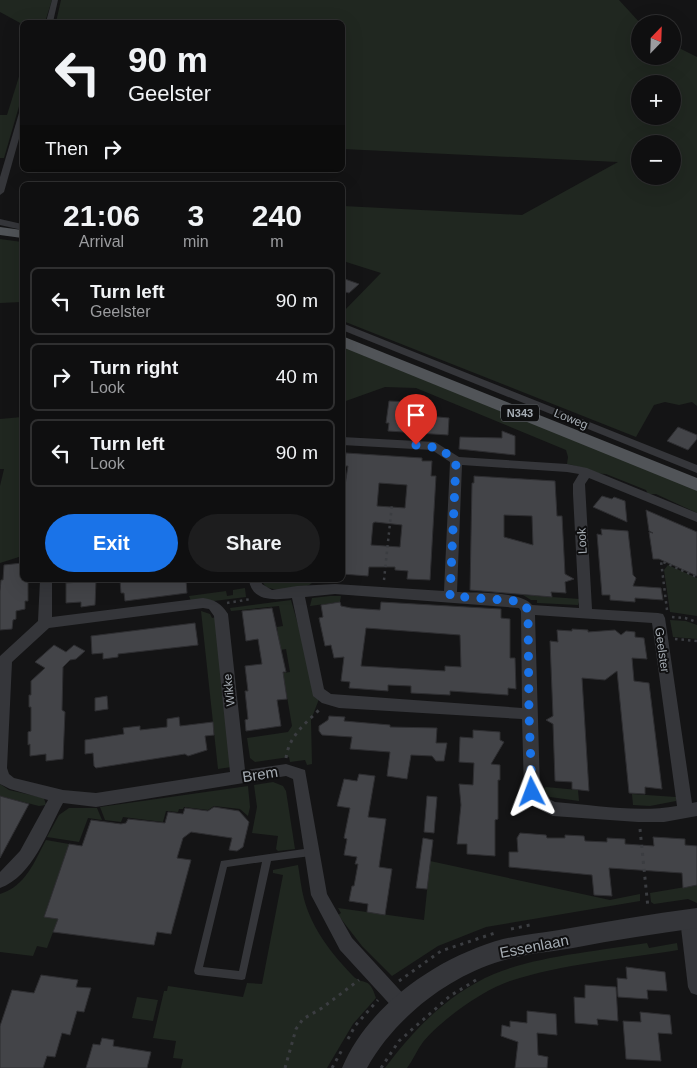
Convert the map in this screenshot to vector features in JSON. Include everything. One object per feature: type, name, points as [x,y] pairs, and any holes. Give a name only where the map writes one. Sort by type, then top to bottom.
[{"type":"main road","points":[[0,231],[20,234]]},
{"type":"main road","points":[[0,238],[20,240]]},
{"type":"main road","name":"N343","points":[[345,342],[697,485]]},
{"type":"street","points":[[50,20],[55,0]]},
{"type":"street","points":[[0,192],[20,122]]},
{"type":"street","points":[[0,222],[20,227]]},
{"type":"street","name":"Loweg","points":[[345,327],[697,469]]},
{"type":"street","points":[[345,441],[435,446],[446,452],[456,462],[567,468],[587,472],[697,518]]},
{"type":"street","points":[[450,596],[456,462]]},
{"type":"street","name":"Look","points":[[586,613],[579,484],[587,472]]},
{"type":"street","points":[[46,582],[45,623],[203,603],[214,605]]},
{"type":"street","points":[[255,582],[256,586],[266,593]]},
{"type":"street","name":"Geelster","points":[[266,593],[272,595],[297,592],[323,584],[383,591],[516,601],[524,604],[528,610],[532,792],[538,801],[553,810],[638,815],[664,815],[691,809],[658,618],[528,610]]},
{"type":"street","points":[[297,592],[318,692],[327,699],[339,702],[529,714]]},
{"type":"street","name":"Wikke","points":[[214,605],[221,614],[238,778]]},
{"type":"street","name":"Brem","points":[[45,623],[3,660],[0,769],[4,778],[10,783],[58,797],[96,800],[286,770],[300,776],[319,896],[346,944],[395,998]]},
{"type":"street","points":[[0,881],[9,876],[21,864],[58,797]]},
{"type":"street","points":[[692,918],[697,987]]},
{"type":"street","name":"Essenlaan","points":[[354,1068],[382,1027],[395,998],[437,981],[469,963],[502,950],[692,918]]},
{"type":"lane","points":[[267,859],[242,976],[198,971],[224,864],[312,852]]},
{"type":"path","points":[[383,591],[392,504]]},
{"type":"path","points":[[697,577],[661,561],[668,617],[685,618],[697,622]]},
{"type":"path","points":[[214,605],[259,598],[266,593]]},
{"type":"path","points":[[661,638],[697,641]]},
{"type":"path","points":[[286,770],[286,754],[290,742],[298,729],[319,710],[327,699]]},
{"type":"path","points":[[638,815],[648,907],[654,924]]},
{"type":"path","points":[[395,998],[422,963]]},
{"type":"path","points":[[285,1068],[296,1029],[303,1019],[322,1008],[370,971]]},
{"type":"path","points":[[381,1068],[399,1041],[450,996],[479,978]]},
{"type":"shaded area","points":[[0,0],[52,0],[46,20],[20,20],[20,23],[0,12]]},
{"type":"shaded area","points":[[61,0],[619,0],[633,15],[631,15],[631,65],[681,65],[681,49],[697,57],[697,406],[692,402],[679,405],[665,402],[654,405],[636,437],[345,322],[345,310],[381,273],[345,262],[345,206],[522,215],[618,162],[345,149],[345,20],[56,20]]},
{"type":"shaded area","points":[[20,73],[20,103],[4,158],[0,158],[0,115],[7,115]]},
{"type":"shaded area","points":[[0,239],[20,242],[20,302],[0,303]]},
{"type":"shaded area","points":[[345,346],[697,490],[697,513],[656,494],[648,494],[646,490],[606,474],[567,464],[566,450],[416,388],[385,387],[345,401]]},
{"type":"shaded area","points":[[20,417],[20,557],[0,563],[0,486],[4,469],[0,469],[0,419]]},
{"type":"shaded area","points":[[668,565],[697,578],[697,616],[670,612],[664,570]]},
{"type":"shaded area","points":[[262,582],[313,582],[292,590],[266,587]]},
{"type":"shaded area","points":[[245,588],[246,597],[214,601],[191,601],[189,596],[226,591],[227,596],[233,595],[233,590]]},
{"type":"shaded area","points":[[523,595],[580,599],[578,605],[537,603],[537,600],[531,600]]},
{"type":"shaded area","points":[[341,596],[340,602],[310,606],[312,598]]},
{"type":"shaded area","points":[[291,600],[319,699],[311,720],[312,764],[307,765],[305,760],[290,762],[289,757],[255,762],[250,758],[247,738],[288,732],[292,726],[283,673],[290,672],[286,649],[280,650],[277,627],[283,626],[279,606],[231,611],[230,608]]},
{"type":"shaded area","points":[[201,611],[210,614],[212,618],[216,617],[231,767],[218,769]]},
{"type":"shaded area","points":[[670,620],[686,621],[697,625],[697,639],[673,637]]},
{"type":"shaded area","points":[[273,782],[283,786],[286,791],[295,849],[278,851],[276,849],[278,836],[252,833],[257,807],[254,785]]},
{"type":"shaded area","points":[[0,784],[9,790],[44,798],[46,805],[39,806],[0,796]]},
{"type":"shaded area","points":[[248,786],[250,807],[248,816],[240,809],[214,806],[208,810],[184,807],[179,809],[178,812],[166,811],[163,822],[123,817],[121,822],[105,820],[100,807]]},
{"type":"shaded area","points":[[546,787],[578,790],[579,801],[550,797],[543,789]]},
{"type":"shaded area","points":[[632,794],[676,797],[676,801],[650,806],[633,805]]},
{"type":"shaded area","points":[[69,808],[97,808],[102,820],[88,818],[79,842],[47,837],[59,815]]},
{"type":"shaded area","points":[[46,840],[69,844],[44,916],[58,919],[47,948],[37,946],[33,956],[0,952],[0,894],[9,890],[23,879],[33,865]]},
{"type":"shaded area","points":[[430,861],[610,900],[640,894],[640,901],[486,927],[438,946],[392,976],[362,946],[338,915],[341,913],[338,908],[424,920]]},
{"type":"shaded area","points":[[298,865],[304,899],[317,931],[330,950],[353,976],[371,986],[376,998],[353,1024],[327,1068],[181,1068],[183,1059],[173,1058],[176,1041],[153,1038],[164,991],[167,991],[168,986],[243,997],[247,983],[262,984],[283,875],[273,873],[273,870]]},
{"type":"shaded area","points":[[697,885],[697,903],[688,899],[654,904],[651,902],[650,893]]},
{"type":"shaded area","points":[[647,943],[649,948],[677,943],[678,950],[550,970],[499,985],[475,998],[440,1024],[423,1042],[407,1068],[385,1068],[433,1014],[462,991],[494,974],[549,958]]},
{"type":"shaded area","points":[[137,997],[158,1000],[153,1021],[132,1018]]},
{"type":"building","points":[[345,279],[359,284],[349,293],[345,292]]},
{"type":"building","points":[[389,401],[411,402],[409,428],[428,416],[449,418],[448,435],[388,431],[389,423],[386,423]]},
{"type":"building","points":[[678,427],[697,435],[697,439],[688,450],[667,441]]},
{"type":"building","points":[[502,431],[515,436],[515,455],[459,449],[460,437],[502,438]]},
{"type":"building","points":[[346,453],[422,458],[422,461],[432,461],[431,476],[436,476],[430,580],[407,579],[408,571],[395,570],[395,567],[369,567],[368,576],[345,574],[345,486],[348,466],[345,466]],"holes":[[[379,483],[407,485],[405,508],[377,506]],[[373,523],[402,525],[400,547],[371,545]]]},
{"type":"building","points":[[474,476],[555,481],[557,516],[562,516],[565,574],[574,579],[565,582],[566,593],[551,592],[552,597],[470,590],[472,483],[474,483]],"holes":[[[504,515],[532,516],[533,545],[504,537]]]},
{"type":"building","points":[[602,496],[612,499],[614,497],[625,501],[627,522],[593,507]]},
{"type":"building","points":[[646,510],[697,532],[697,576],[659,559],[653,559],[649,532],[653,533],[649,531]]},
{"type":"building","points":[[601,529],[628,531],[633,575],[636,578],[633,586],[661,588],[663,600],[635,598],[635,602],[610,600],[610,595],[602,595],[597,534],[602,535]]},
{"type":"building","points":[[20,563],[20,582],[28,582],[28,601],[25,601],[25,609],[16,611],[16,619],[13,620],[12,629],[0,630],[0,591],[4,565]]},
{"type":"building","points":[[96,582],[95,605],[81,607],[81,602],[66,603],[66,583]]},
{"type":"building","points":[[120,582],[186,582],[187,593],[125,601],[124,593],[121,593]]},
{"type":"building","points":[[340,602],[341,606],[351,608],[380,610],[381,602],[501,609],[501,618],[510,619],[510,658],[515,658],[516,689],[508,688],[508,695],[450,691],[450,695],[411,693],[411,686],[388,685],[388,691],[349,688],[350,682],[341,681],[344,657],[334,658],[331,645],[325,646],[319,618],[323,617],[321,605]],"holes":[[[366,628],[460,635],[461,667],[445,666],[445,671],[361,666]]]},
{"type":"building","points":[[272,608],[286,672],[283,672],[287,699],[277,700],[281,726],[246,731],[245,720],[248,719],[245,691],[248,691],[245,666],[262,664],[258,639],[246,641],[242,611]]},
{"type":"building","points":[[195,623],[198,645],[118,654],[118,657],[103,659],[103,653],[92,654],[91,636]]},
{"type":"building","points":[[572,629],[588,630],[588,632],[615,630],[621,635],[626,631],[635,632],[635,637],[644,638],[647,659],[632,658],[634,681],[649,683],[662,789],[645,787],[645,794],[629,793],[617,671],[605,680],[582,678],[589,791],[572,789],[572,782],[555,781],[553,724],[546,720],[553,716],[550,641],[558,642],[557,630],[572,631]]},
{"type":"building","points":[[54,645],[66,652],[74,645],[85,651],[76,659],[70,660],[63,667],[62,710],[65,712],[63,759],[46,761],[46,754],[30,756],[30,744],[28,745],[28,732],[31,731],[29,695],[31,695],[31,681],[45,668],[35,662]]},
{"type":"building","points":[[107,696],[108,709],[95,711],[95,698]]},
{"type":"building","points":[[329,716],[345,717],[344,721],[390,725],[390,727],[437,728],[436,743],[447,743],[444,761],[436,761],[432,756],[411,755],[407,779],[387,776],[390,752],[350,749],[352,737],[322,735],[319,731],[319,726],[328,720]]},
{"type":"building","points":[[179,717],[180,726],[213,722],[214,735],[205,736],[207,750],[188,756],[185,754],[96,768],[94,766],[93,753],[85,754],[85,740],[124,734],[123,728],[140,726],[140,730],[167,727],[167,719]]},
{"type":"building","points":[[473,730],[500,732],[500,740],[504,742],[491,764],[500,765],[498,819],[495,820],[495,856],[467,854],[467,844],[457,844],[461,805],[459,784],[473,785],[474,763],[459,762],[460,737],[473,738]]},
{"type":"building","points":[[359,774],[375,776],[368,817],[386,819],[379,867],[392,869],[385,915],[367,912],[368,904],[349,901],[358,864],[355,864],[357,857],[344,855],[347,839],[344,838],[350,808],[337,806],[344,779],[357,781]]},
{"type":"building","points":[[0,796],[29,804],[0,858]]},
{"type":"building","points":[[427,796],[437,797],[434,833],[424,832]]},
{"type":"building","points":[[214,807],[239,811],[249,822],[243,847],[237,851],[229,850],[232,838],[191,832],[183,838],[177,858],[191,860],[171,934],[157,932],[154,945],[53,932],[58,919],[44,917],[69,844],[82,846],[91,820],[121,824],[126,823],[128,819],[165,823],[168,812],[183,814],[185,808],[208,811]]},
{"type":"building","points":[[520,833],[546,835],[547,838],[565,838],[565,835],[584,836],[585,841],[607,842],[607,838],[625,839],[625,844],[654,846],[653,837],[685,839],[685,845],[697,846],[697,885],[683,888],[682,873],[609,868],[612,896],[594,895],[592,875],[509,867],[509,852],[518,852],[517,838]]},
{"type":"building","points":[[423,838],[433,840],[427,889],[416,888]]},
{"type":"building","points":[[626,967],[665,972],[667,991],[647,990],[648,999],[618,997],[617,978],[627,979]]},
{"type":"building","points":[[41,975],[78,980],[76,987],[91,988],[84,1012],[77,1011],[70,1035],[62,1033],[55,1057],[47,1056],[43,1068],[0,1068],[0,1026],[12,990],[34,993]]},
{"type":"building","points":[[585,985],[616,987],[618,1021],[597,1019],[598,1025],[575,1023],[574,997],[585,998]]},
{"type":"building","points":[[527,1011],[556,1014],[557,1035],[537,1033],[538,1055],[548,1057],[547,1068],[515,1068],[518,1042],[501,1036],[502,1025],[510,1027],[510,1021],[527,1023]]},
{"type":"building","points":[[640,1012],[670,1015],[672,1034],[658,1033],[661,1061],[626,1059],[623,1021],[641,1022]]},
{"type":"building","points":[[102,1038],[114,1040],[113,1046],[151,1052],[147,1068],[86,1068],[93,1044],[100,1045]]},
{"type":"route","points":[[416,445],[440,448],[456,462],[450,596],[516,601],[524,604],[528,610],[532,792]]}]
